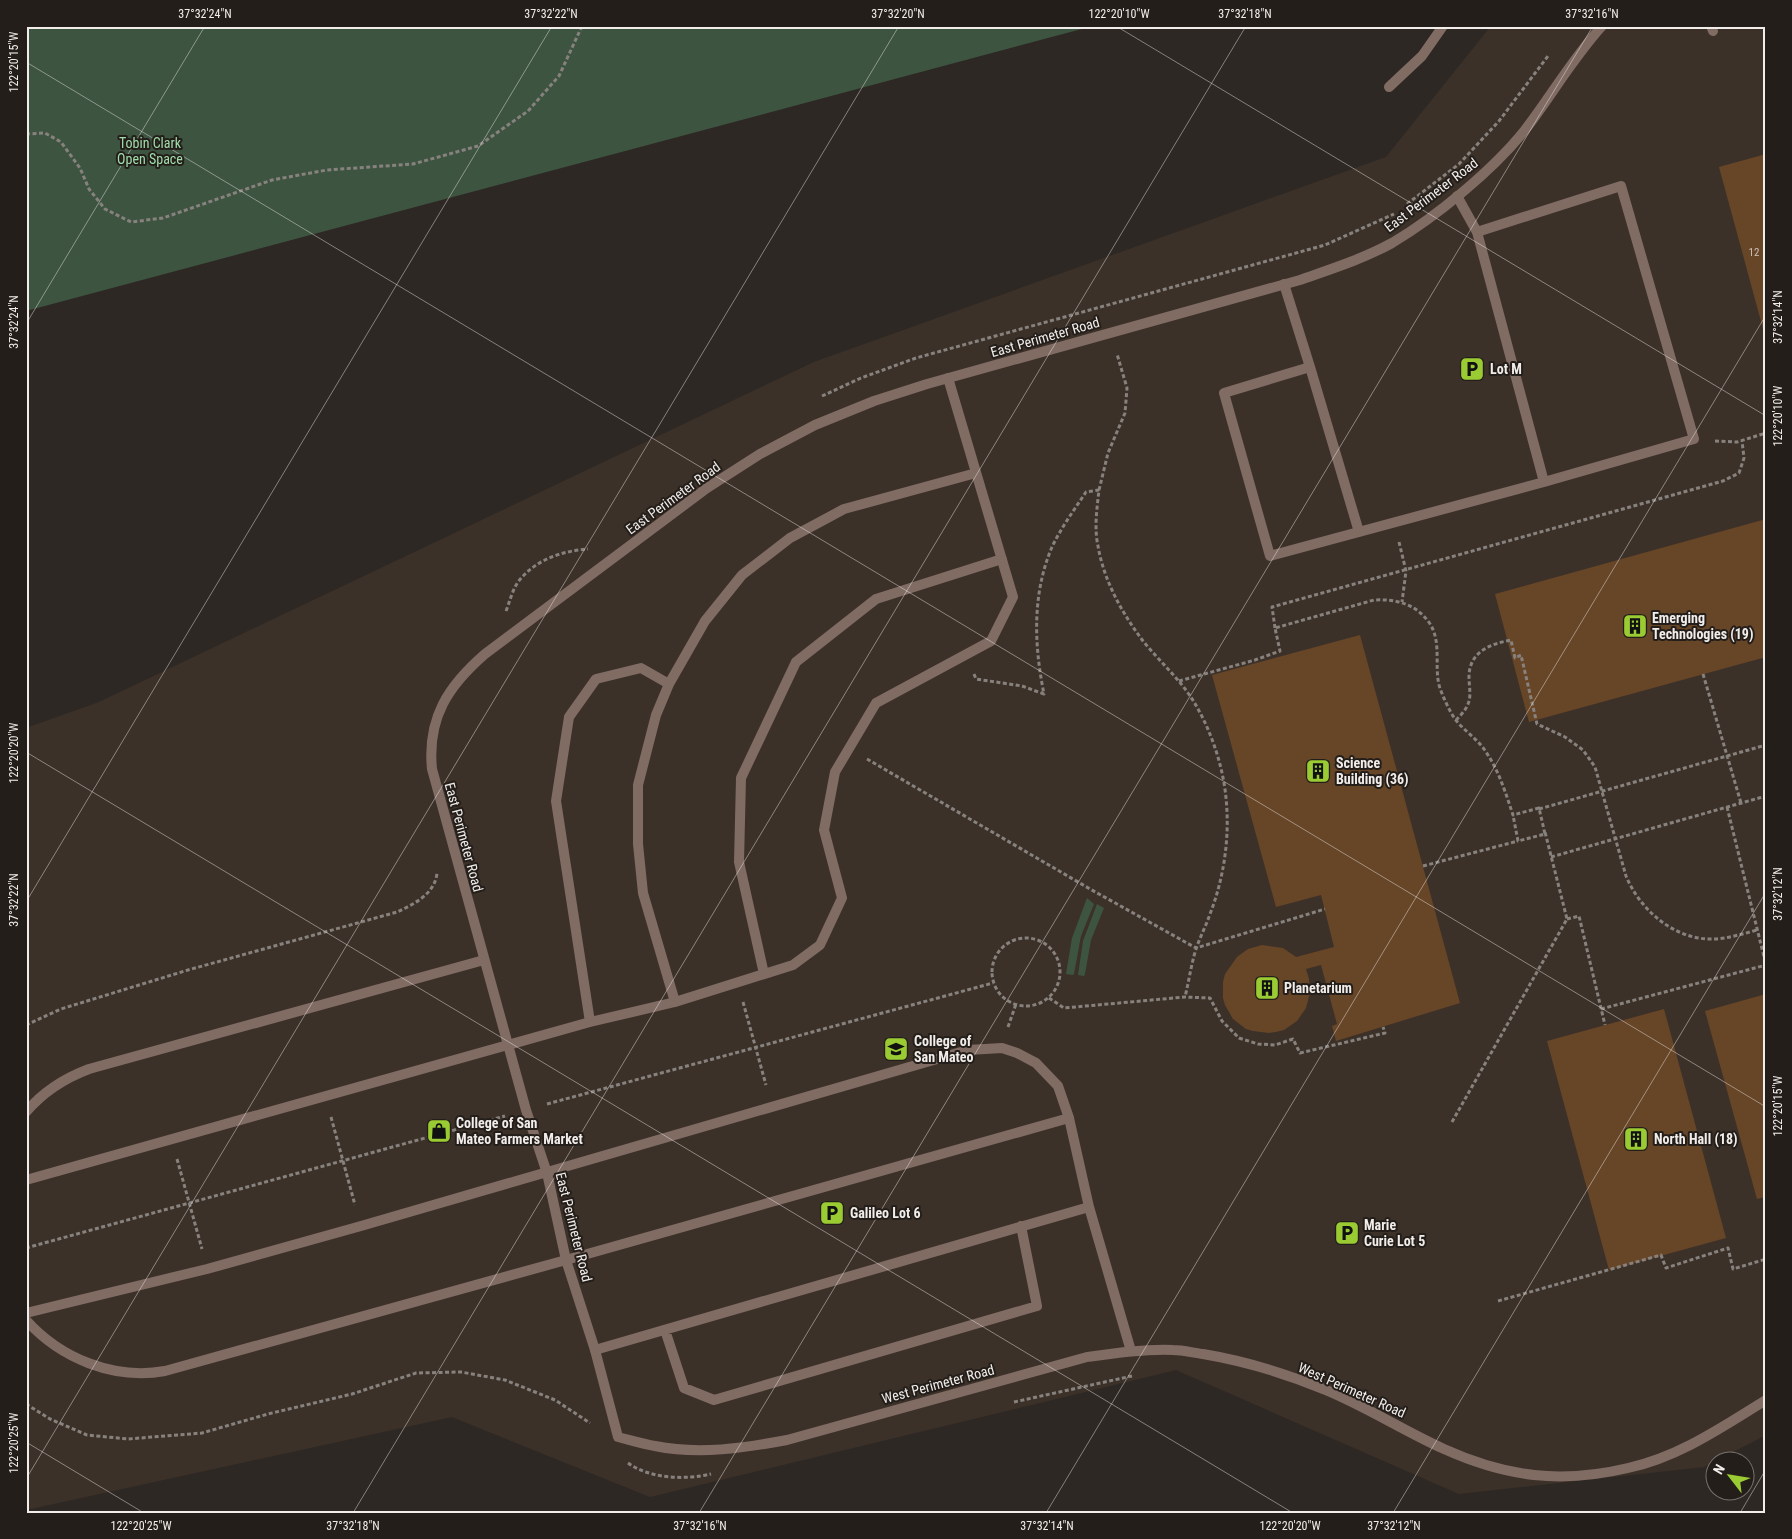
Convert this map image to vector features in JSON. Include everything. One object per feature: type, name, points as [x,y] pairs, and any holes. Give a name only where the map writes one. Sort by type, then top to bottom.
[{"type":"street","points":[[1389,87],[1422,56],[1443,26]]},
{"type":"street","name":"East Perimeter Road","points":[[618,1437],[566,1260],[547,1173],[526,1110],[436,788],[431,745],[437,719],[446,698],[458,679],[485,654],[707,488],[760,454],[814,425],[874,401],[948,378],[1284,284],[1354,260],[1392,243],[1427,219],[1492,166],[1524,130],[1602,26]]},
{"type":"street","points":[[1310,367],[1224,393],[1270,556],[1544,482],[1694,439],[1621,186],[1476,232]]},
{"type":"street","points":[[1456,196],[1476,232],[1544,482]]},
{"type":"street","points":[[1284,284],[1359,532]]},
{"type":"street","points":[[26,1180],[325,1094],[590,1022],[675,1002],[793,965],[820,945],[842,898],[824,830],[835,772],[876,703],[991,641],[1013,597],[948,378]]},
{"type":"street","points":[[675,1002],[643,894],[638,844],[638,784],[656,715],[669,684],[705,621],[742,575],[790,538],[844,509],[976,473]]},
{"type":"street","points":[[764,974],[739,862],[741,778],[796,662],[876,599],[1002,559]]},
{"type":"street","points":[[590,1022],[556,801],[569,717],[596,679],[640,668],[669,684]]},
{"type":"street","points":[[26,1112],[37,1100],[58,1084],[89,1069],[484,960]]},
{"type":"street","points":[[26,1313],[207,1268],[361,1226],[968,1050],[1002,1048],[1036,1063],[1058,1086],[1070,1118],[1089,1207],[1131,1351]]},
{"type":"street","points":[[26,1320],[53,1344],[84,1362],[122,1372],[157,1372],[191,1365],[1070,1118]]},
{"type":"street","points":[[594,1350],[1089,1207]]},
{"type":"street","points":[[665,1330],[684,1388],[714,1400],[1037,1306],[1021,1226]]},
{"type":"street","name":"West Perimeter Road","points":[[618,1437],[656,1446],[699,1450],[745,1448],[787,1440],[1087,1357],[1131,1351],[1176,1350],[1224,1358],[1276,1372],[1327,1390],[1443,1449],[1475,1462],[1509,1472],[1544,1477],[1596,1474],[1629,1468],[1667,1456],[1702,1439],[1766,1400]]},
{"type":"path","points":[[26,134],[45,133],[61,142],[80,168],[89,189],[105,210],[131,222],[163,218],[272,180],[327,170],[413,164],[478,146],[528,111],[559,76],[582,26]]},
{"type":"path","points":[[1112,333],[1127,388],[1125,413],[1108,453],[1099,490],[1096,514],[1097,545],[1105,574],[1120,608],[1143,640],[1179,681],[1195,703],[1217,756],[1226,798],[1226,836],[1222,875],[1211,913],[1196,948],[1185,997]]},
{"type":"path","points":[[1737,442],[1766,433]]},
{"type":"path","points":[[1179,681],[1255,660],[1280,651],[1272,607],[1722,481],[1739,473],[1744,458],[1742,441]]},
{"type":"path","points":[[963,656],[976,679],[1022,686],[1044,694],[1036,642],[1036,614],[1041,584],[1052,548],[1068,519],[1086,492],[1099,490]]},
{"type":"path","points":[[1395,522],[1406,571],[1402,602]]},
{"type":"path","points":[[1275,628],[1374,600],[1389,599],[1402,602],[1417,610],[1429,622],[1438,641],[1440,688],[1448,709],[1456,720],[1486,750],[1498,773],[1513,815],[1518,841]]},
{"type":"path","points":[[1456,720],[1463,713],[1469,700],[1469,672],[1476,654],[1485,648],[1511,640],[1516,658],[1521,655],[1537,724],[1565,737],[1582,750],[1595,767],[1631,889],[1647,910],[1666,925],[1691,936],[1714,939],[1757,930]]},
{"type":"path","points":[[1703,674],[1741,804]]},
{"type":"path","points":[[1513,815],[1766,745]]},
{"type":"path","points":[[849,749],[1196,948],[1325,909]]},
{"type":"path","points":[[1551,857],[1766,796]]},
{"type":"path","points":[[1601,1009],[1766,965],[1727,807]]},
{"type":"path","points":[[1452,1122],[1567,919],[1539,808]]},
{"type":"path","points":[[1423,866],[1545,834]]},
{"type":"path","points":[[1567,919],[1578,916],[1605,1025]]},
{"type":"path","points":[[1019,938],[1030,938],[1049,946],[1055,954],[1060,977],[1056,988],[1049,998],[1027,1006],[1016,1004],[1006,999],[993,983],[992,969],[995,958],[1001,949],[1019,938]]},
{"type":"path","points":[[738,982],[773,1107]]},
{"type":"path","points":[[1049,998],[1064,1008],[1185,997],[1210,998],[1222,1021],[1239,1038],[1258,1044],[1275,1045],[1293,1038],[1300,1053],[1385,1034],[1383,1027]]},
{"type":"path","points":[[325,1094],[361,1226]]},
{"type":"path","points":[[171,1139],[207,1268]]},
{"type":"path","points":[[1498,1301],[1661,1256],[1666,1268],[1728,1248],[1733,1269],[1766,1259]]},
{"type":"path","points":[[26,1404],[50,1419],[87,1435],[137,1438],[202,1433],[268,1414],[352,1394],[416,1373],[461,1372],[505,1380],[555,1400],[589,1421],[594,1429]]},
{"type":"path","points":[[1012,1403],[1132,1376]]},
{"type":"path","points":[[626,1462],[634,1468],[665,1477],[713,1473]]},
{"type":"shaded area","name":"College of San Mateo","points":[[1491,26],[1766,26],[1766,1435],[1733,1452],[1704,1452],[1704,1467],[1459,1494],[1176,1370],[650,1497],[452,1417],[26,1510],[26,728],[99,702],[814,362],[1386,157]]},
{"type":"green space","name":"Tobin Clark Open Space","points":[[26,26],[1093,26],[26,311]]},
{"type":"green space","points":[[1087,898],[1094,904],[1081,936],[1074,974],[1066,974],[1072,938]]},
{"type":"green space","points":[[1097,904],[1104,908],[1091,940],[1085,974],[1084,976],[1078,975],[1083,941]]},
{"type":"building","points":[[1766,154],[1766,336],[1765,336],[1719,167]]},
{"type":"building","name":"Emerging Technologies (19)","points":[[1766,519],[1766,657],[1529,722],[1495,594]]},
{"type":"building","name":"Science Building (36)","points":[[1360,635],[1460,1003],[1336,1041],[1332,1026],[1337,1024],[1321,965],[1306,969],[1310,993],[1306,1008],[1297,1021],[1284,1030],[1276,1032],[1253,1031],[1246,1029],[1233,1019],[1223,998],[1225,974],[1237,957],[1248,949],[1262,945],[1283,948],[1296,957],[1334,947],[1321,895],[1276,907],[1212,675]]},
{"type":"building","points":[[1766,994],[1766,1197],[1757,1199],[1705,1011]]},
{"type":"building","name":"North Hall (18)","points":[[1664,1009],[1726,1238],[1609,1270],[1547,1041]]},
{"type":"place","name":"Lot M","points":[[1472,369]]},
{"type":"place","name":"Emerging Technologies (19)","points":[[1635,626]]},
{"type":"place","name":"Science Building (36)","points":[[1318,771]]},
{"type":"place","name":"Planetarium","points":[[1267,988]]},
{"type":"place","name":"College of San Mateo","points":[[896,1049]]},
{"type":"place","name":"College of San Mateo Farmers Market","points":[[439,1131]]},
{"type":"place","name":"North Hall (18)","points":[[1636,1139]]},
{"type":"place","name":"Galileo Lot 6","points":[[832,1213]]},
{"type":"place","name":"Marie Curie Lot 5","points":[[1347,1233]]}]
